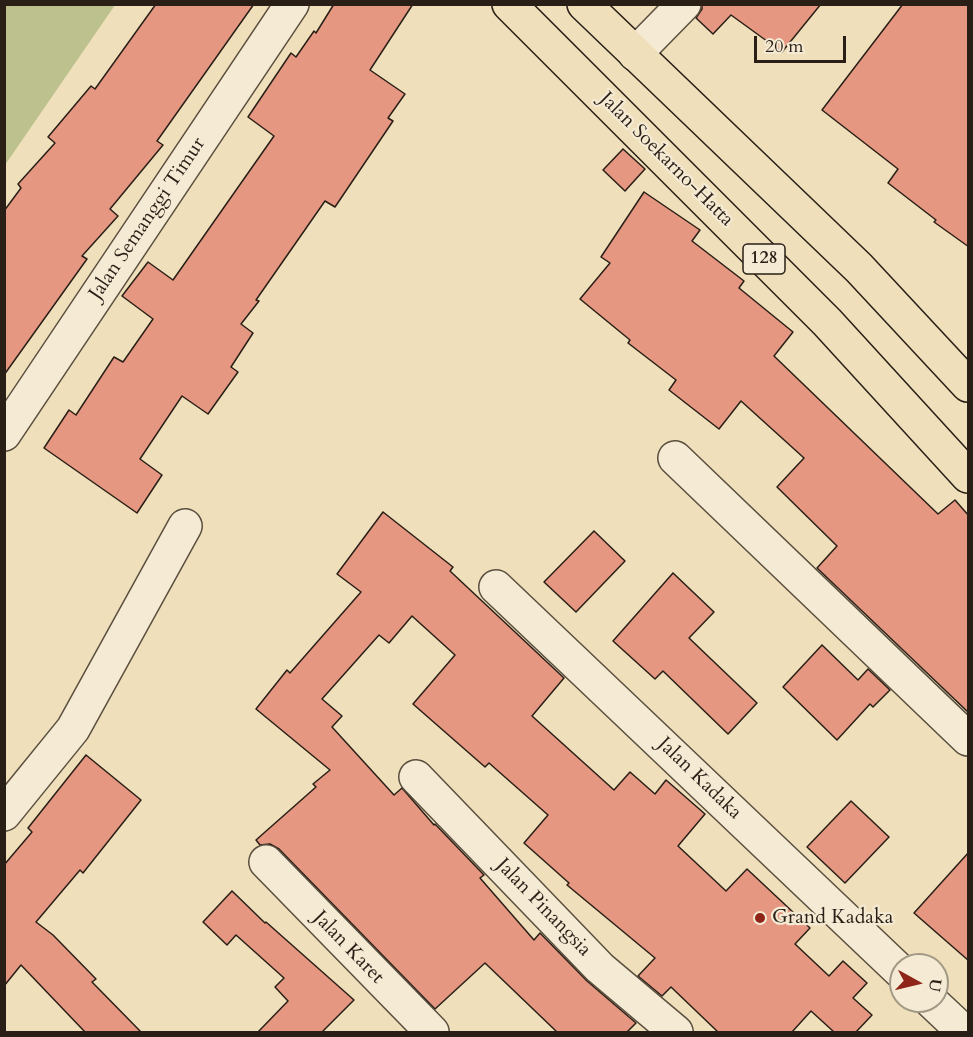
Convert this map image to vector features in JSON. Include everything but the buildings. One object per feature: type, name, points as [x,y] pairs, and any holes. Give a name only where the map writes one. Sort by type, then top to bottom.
[{"type":"main road","name":"Jalan Soekarno-Hatta","points":[[508,4],[827,322],[969,476]]},
{"type":"main road","points":[[554,48],[585,6],[859,268],[969,385]]},
{"type":"street","name":"Jalan Semanggi Timur","points":[[4,434],[292,4]]},
{"type":"street","points":[[635,54],[684,4]]},
{"type":"street","points":[[675,458],[969,739]]},
{"type":"street","points":[[4,814],[73,729],[184,526]]},
{"type":"street","name":"Jalan Kadaka","points":[[496,587],[889,961]]},
{"type":"street","name":"Jalan Pinangsia","points":[[416,777],[600,968],[676,1032]]},
{"type":"street","name":"Jalan Karet","points":[[266,862],[432,1032]]},
{"type":"street","points":[[944,1013],[964,1032]]},
{"type":"green space","points":[[4,5],[115,5],[5,165]]},
{"type":"place","name":"Grand Kadaka","points":[[760,918]]}]
